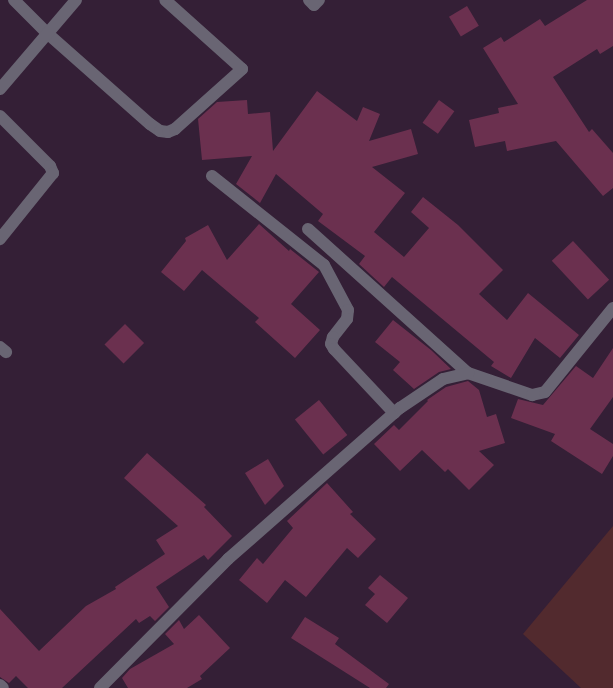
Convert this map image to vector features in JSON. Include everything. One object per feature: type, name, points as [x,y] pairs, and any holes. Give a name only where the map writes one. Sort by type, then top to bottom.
[{"type":"street","points":[[14,0],[47,33],[150,124],[160,131],[168,132],[175,129],[242,69],[165,0]]},
{"type":"street","points":[[0,89],[76,0]]},
{"type":"street","points":[[309,0],[314,5],[318,0]]},
{"type":"street","points":[[0,116],[50,166],[53,172],[0,239]]},
{"type":"street","points":[[212,176],[324,264],[348,310],[347,319],[333,337],[332,344],[334,349],[394,413]]},
{"type":"street","points":[[308,229],[468,373],[532,395],[545,392],[613,308]]},
{"type":"street","points":[[100,688],[228,559],[394,413],[443,379],[468,373]]},
{"type":"street","points":[[0,685],[3,688]]},
{"type":"shaded area","points":[[613,526],[613,688],[581,688],[523,634]]},
{"type":"building","points":[[587,0],[613,0],[613,46],[600,54],[597,49],[553,77],[589,132],[592,129],[613,153],[613,188],[603,196],[556,141],[507,151],[505,141],[475,147],[469,120],[499,113],[498,108],[518,104],[483,48],[501,37],[504,42],[540,19],[545,26]]},
{"type":"building","points":[[467,6],[479,26],[461,37],[449,17]]},
{"type":"building","points":[[317,91],[357,121],[363,107],[380,114],[369,141],[411,129],[418,154],[372,167],[405,193],[374,232],[404,257],[429,228],[411,212],[423,197],[458,225],[503,270],[479,294],[507,320],[528,293],[579,335],[560,358],[535,338],[511,378],[491,366],[494,362],[392,277],[384,287],[359,264],[365,256],[318,221],[323,214],[276,174],[260,203],[236,184],[252,156],[202,160],[198,119],[217,102],[247,100],[248,114],[270,112],[273,151]]},
{"type":"building","points":[[439,100],[454,111],[438,134],[423,123]]},
{"type":"building","points":[[259,224],[289,251],[290,249],[319,272],[291,304],[320,330],[295,358],[255,322],[259,318],[202,270],[184,291],[161,272],[186,241],[185,238],[208,225],[227,260]]},
{"type":"building","points":[[573,241],[609,280],[588,300],[552,261]]},
{"type":"building","points":[[393,320],[431,350],[451,369],[439,372],[414,389],[393,370],[400,362],[375,342]]},
{"type":"building","points":[[125,324],[144,343],[124,364],[104,345]]},
{"type":"building","points":[[613,348],[613,397],[590,429],[613,444],[613,456],[602,474],[551,441],[555,434],[511,418],[518,399],[543,405],[576,366],[593,378]]},
{"type":"building","points":[[468,381],[479,390],[487,417],[496,414],[505,443],[479,451],[494,465],[469,490],[448,469],[445,472],[422,450],[400,471],[374,444],[394,425],[399,430],[427,400],[446,387]]},
{"type":"building","points":[[319,400],[347,435],[323,454],[295,420]]},
{"type":"building","points":[[147,453],[206,505],[204,507],[232,536],[208,560],[204,555],[156,587],[169,607],[155,621],[150,616],[139,623],[136,619],[62,688],[28,688],[16,676],[9,683],[0,677],[0,609],[39,651],[86,606],[116,589],[115,587],[165,554],[156,540],[178,526],[124,478]]},
{"type":"building","points":[[268,459],[284,486],[265,505],[245,473]]},
{"type":"building","points":[[327,483],[353,512],[350,514],[376,539],[358,558],[347,548],[306,597],[285,580],[267,603],[239,580],[257,558],[263,564],[293,528],[287,521]]},
{"type":"building","points":[[380,575],[408,598],[387,623],[365,605],[375,594],[368,588]]},
{"type":"building","points":[[199,615],[230,648],[200,676],[202,679],[187,688],[128,688],[122,678],[130,669],[174,644],[165,634],[179,620],[184,629]]},
{"type":"building","points":[[305,617],[339,638],[335,644],[389,684],[386,688],[370,688],[291,638]]}]
